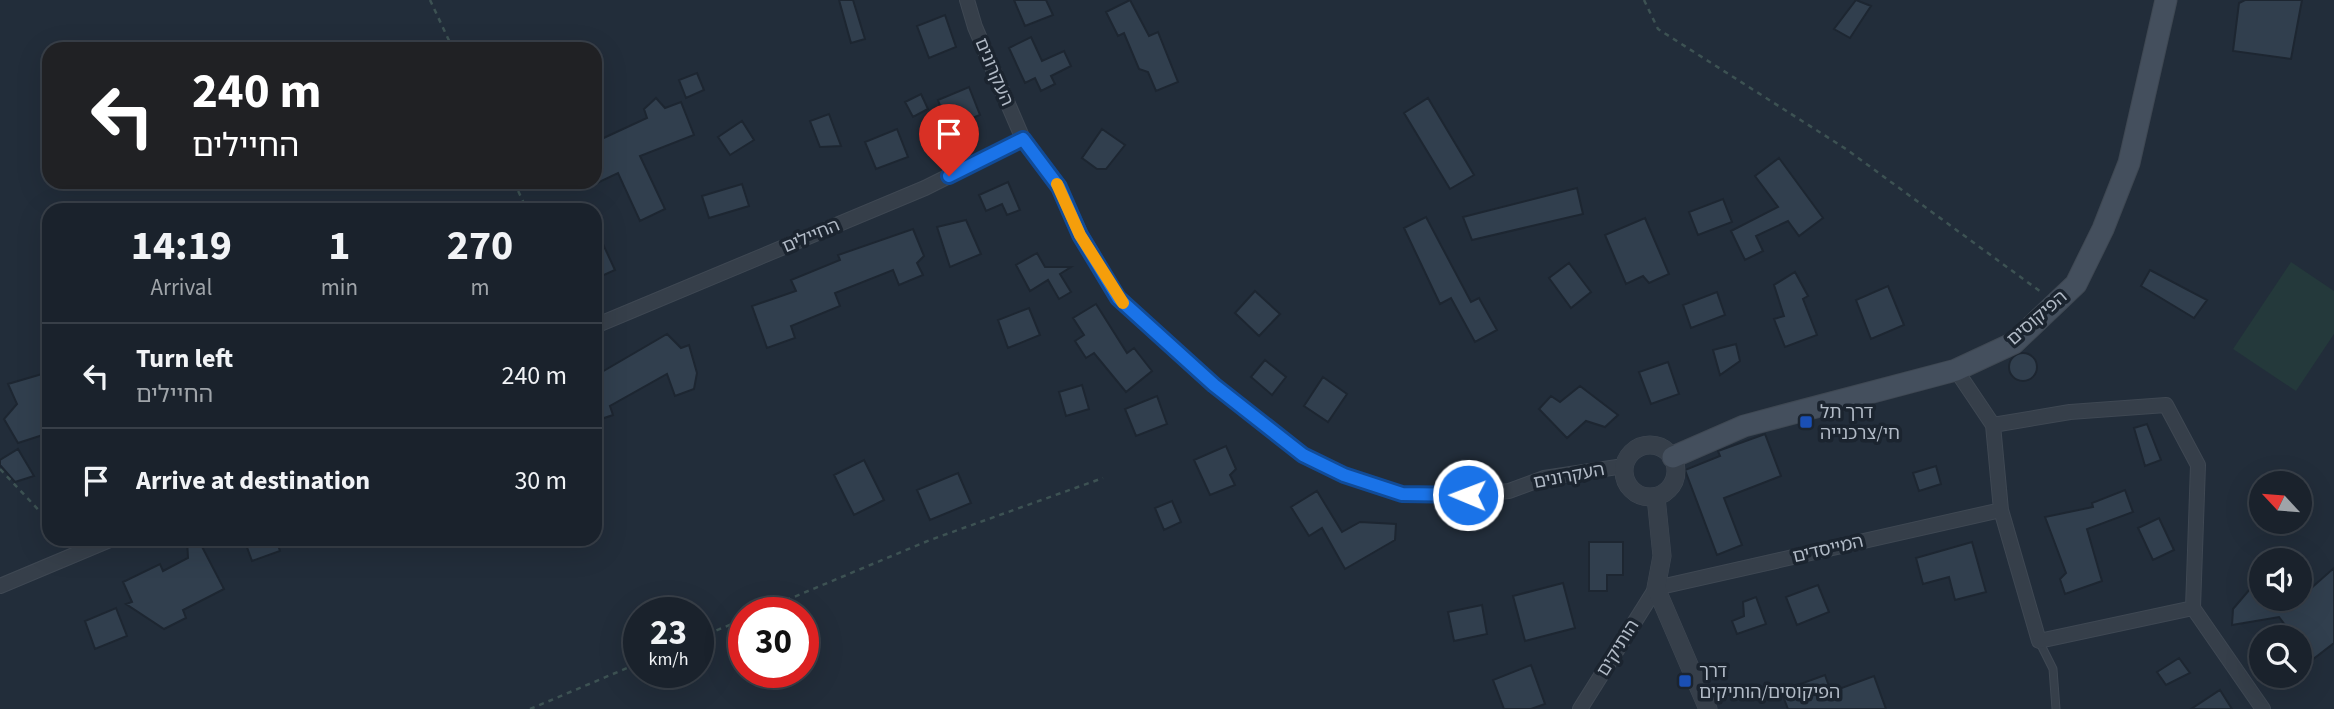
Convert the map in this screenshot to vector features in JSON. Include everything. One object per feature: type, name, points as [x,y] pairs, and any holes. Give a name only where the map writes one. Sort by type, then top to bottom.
[{"type":"main road","name":"הפיקוסים","points":[[1673,457],[1744,426],[1956,369],[2014,343],[2077,284],[2129,163],[2166,0]]},
{"type":"street","name":"העקרונים","points":[[967,0],[975,27],[1023,139],[1059,187],[1080,235],[1118,298],[1214,385],[1303,455],[1344,475],[1402,494],[1468,495],[1509,491],[1544,478],[1624,466]]},
{"type":"street","name":"החיילים","points":[[602,323],[925,188],[1023,139]]},
{"type":"street","points":[[1956,369],[1993,425],[2001,510],[2039,641],[2193,608]]},
{"type":"street","points":[[1993,425],[2070,412],[2166,405],[2198,465],[2193,608],[2263,709]]},
{"type":"street","points":[[1648,444],[1661,447],[1673,457],[1677,470],[1674,484],[1656,497],[1638,495],[1631,489],[1624,476],[1624,466],[1631,453],[1648,444]]},
{"type":"street","points":[[1656,497],[1662,556],[1656,588],[1708,709]]},
{"type":"street","name":"המייסדים","points":[[1656,588],[2001,510]]},
{"type":"street","points":[[0,586],[95,546]]},
{"type":"street","name":"הותיקים","points":[[1580,709],[1656,588]]},
{"type":"lane","points":[[2039,641],[2053,668],[2056,709]]},
{"type":"path","points":[[430,0],[450,42]]},
{"type":"path","points":[[1644,0],[1658,29],[1846,149],[2056,303]]},
{"type":"path","points":[[0,469],[42,514]]},
{"type":"path","points":[[794,597],[930,540],[1103,478]]},
{"type":"path","points":[[530,709],[623,670]]},
{"type":"green space","points":[[2291,262],[2334,291],[2334,334],[2296,391],[2233,349]]},
{"type":"building","points":[[839,0],[853,0],[865,39],[851,43]]},
{"type":"building","points":[[1014,0],[1046,0],[1053,15],[1025,26]]},
{"type":"building","points":[[1130,0],[1149,36],[1158,32],[1178,82],[1156,91],[1148,72],[1139,69],[1124,33],[1118,36],[1106,12]]},
{"type":"building","points":[[1856,0],[1871,6],[1850,38],[1834,29]]},
{"type":"building","points":[[2245,0],[2302,0],[2291,59],[2233,51],[2239,3]]},
{"type":"building","points":[[945,15],[956,47],[929,58],[917,26]]},
{"type":"building","points":[[1031,37],[1042,61],[1064,51],[1071,66],[1051,76],[1055,84],[1041,91],[1035,78],[1025,83],[1009,48]]},
{"type":"building","points":[[697,73],[704,90],[686,98],[679,80]]},
{"type":"building","points":[[969,87],[980,115],[948,128],[938,100]]},
{"type":"building","points":[[921,94],[928,109],[913,117],[905,102]]},
{"type":"building","points":[[656,98],[665,108],[681,102],[694,135],[640,156],[665,209],[640,221],[618,173],[602,181],[602,139],[647,118],[644,109]]},
{"type":"building","points":[[1428,98],[1474,175],[1450,189],[1404,113]]},
{"type":"building","points":[[829,114],[841,146],[820,147],[810,121]]},
{"type":"building","points":[[742,121],[754,140],[730,155],[718,137]]},
{"type":"building","points":[[897,129],[908,157],[876,169],[865,142]]},
{"type":"building","points":[[1102,129],[1125,145],[1106,169],[1097,169],[1082,158]]},
{"type":"building","points":[[1779,158],[1823,218],[1799,236],[1788,221],[1756,236],[1763,251],[1745,260],[1731,231],[1778,207],[1755,176]]},
{"type":"building","points":[[1008,182],[1020,210],[1007,215],[1002,204],[986,211],[979,195]]},
{"type":"building","points":[[742,184],[749,206],[709,218],[702,196]]},
{"type":"building","points":[[1577,188],[1583,214],[1472,240],[1463,217]]},
{"type":"building","points":[[1723,199],[1732,222],[1698,235],[1689,212]]},
{"type":"building","points":[[1426,217],[1471,302],[1479,298],[1497,330],[1475,342],[1451,298],[1440,304],[1404,228]]},
{"type":"building","points":[[1645,218],[1669,274],[1649,283],[1643,276],[1626,284],[1605,235]]},
{"type":"building","points":[[966,220],[981,254],[950,267],[937,227]]},
{"type":"building","points":[[913,229],[924,256],[917,263],[923,275],[899,285],[893,270],[835,293],[840,306],[791,326],[795,338],[767,348],[752,306],[796,291],[791,280],[840,260],[838,255]]},
{"type":"building","points":[[602,242],[615,270],[602,276]]},
{"type":"building","points":[[1037,253],[1045,267],[1071,267],[1060,274],[1071,292],[1059,299],[1048,280],[1030,291],[1016,265]]},
{"type":"building","points":[[1569,263],[1591,292],[1571,308],[1549,278]]},
{"type":"building","points":[[2150,270],[2207,300],[2194,318],[2141,286]]},
{"type":"building","points":[[1795,272],[1808,296],[1803,299],[1817,335],[1785,347],[1774,319],[1784,316],[1774,285]]},
{"type":"building","points":[[1888,286],[1904,325],[1871,339],[1856,300]]},
{"type":"building","points":[[1255,291],[1280,314],[1259,336],[1235,313]]},
{"type":"building","points":[[1717,292],[1725,315],[1691,328],[1683,305]]},
{"type":"building","points":[[1096,304],[1127,353],[1134,348],[1152,371],[1126,392],[1094,353],[1086,358],[1075,341],[1084,335],[1073,318]]},
{"type":"building","points":[[1029,308],[1040,335],[1008,348],[998,320]]},
{"type":"building","points":[[667,334],[681,348],[689,345],[697,373],[694,389],[675,396],[667,374],[610,406],[613,415],[602,419],[602,372]]},
{"type":"building","points":[[1736,344],[1740,361],[1720,375],[1713,350]]},
{"type":"building","points":[[2023,353],[2033,357],[2037,367],[2033,377],[2023,381],[2013,377],[2009,367],[2013,357]]},
{"type":"building","points":[[1265,360],[1286,377],[1272,395],[1251,377]]},
{"type":"building","points":[[1668,362],[1679,394],[1651,404],[1639,372]]},
{"type":"building","points":[[42,374],[42,435],[18,443],[4,419],[17,404],[8,384]]},
{"type":"building","points":[[1323,377],[1347,394],[1328,422],[1304,406]]},
{"type":"building","points":[[1082,385],[1089,409],[1066,416],[1059,392]]},
{"type":"building","points":[[1580,386],[1618,415],[1605,427],[1586,421],[1567,438],[1539,409],[1551,396],[1560,402]]},
{"type":"building","points":[[1157,396],[1167,424],[1136,436],[1125,409]]},
{"type":"building","points":[[2147,424],[2161,460],[2145,466],[2134,428]]},
{"type":"building","points":[[1765,434],[1781,476],[1724,498],[1742,545],[1717,555],[1685,470],[1720,456],[1718,451]]},
{"type":"building","points":[[1226,446],[1236,469],[1230,475],[1235,485],[1210,495],[1194,460]]},
{"type":"building","points":[[18,449],[34,476],[15,482],[0,465],[0,460]]},
{"type":"building","points":[[864,460],[884,500],[854,515],[834,475]]},
{"type":"building","points":[[1936,466],[1941,484],[1919,491],[1913,473]]},
{"type":"building","points":[[958,473],[971,503],[930,520],[917,490]]},
{"type":"building","points":[[2125,490],[2133,512],[2087,529],[2102,581],[2065,594],[2060,579],[2066,573],[2045,517],[2093,507],[2092,503]]},
{"type":"building","points":[[1317,491],[1342,532],[1360,522],[1396,524],[1395,540],[1345,569],[1322,528],[1309,536],[1291,507]]},
{"type":"building","points":[[1172,501],[1181,522],[1164,530],[1155,508]]},
{"type":"building","points":[[2159,518],[2174,550],[2153,560],[2138,528]]},
{"type":"building","points":[[1589,542],[1623,542],[1623,575],[1607,575],[1607,591],[1589,591]]},
{"type":"building","points":[[1972,542],[1986,592],[1955,600],[1949,577],[1923,584],[1916,558]]},
{"type":"building","points":[[187,546],[202,546],[224,589],[183,610],[186,618],[164,629],[126,604],[132,602],[123,582],[160,564],[163,571],[188,558]]},
{"type":"building","points":[[247,546],[278,546],[280,551],[252,561]]},
{"type":"building","points":[[2334,568],[2334,643],[2312,660],[2312,625],[2285,625],[2279,617],[2232,625],[2233,609],[2249,590],[2249,611],[2312,611],[2312,587]]},
{"type":"building","points":[[1563,583],[1575,628],[1525,641],[1513,596]]},
{"type":"building","points":[[1818,585],[1829,612],[1797,625],[1786,597]]},
{"type":"building","points":[[1756,597],[1766,624],[1737,634],[1732,621],[1744,616],[1743,602]]},
{"type":"building","points":[[1482,605],[1487,634],[1454,641],[1448,612]]},
{"type":"building","points":[[116,608],[127,636],[95,649],[85,621]]},
{"type":"building","points":[[2179,658],[2190,673],[2166,685],[2157,672]]},
{"type":"building","points":[[1531,665],[1545,704],[1531,709],[1504,709],[1493,680]]},
{"type":"building","points":[[1825,675],[1831,692],[1874,676],[1886,709],[1788,709],[1781,691]]},
{"type":"building","points":[[2220,690],[2232,709],[2191,709]]},
{"type":"slow traffic","points":[[1057,184],[1080,235],[1123,303]]},
{"type":"place","name":"דרך תל חי/צרכנייה","points":[[1806,422]]},
{"type":"place","name":"דרך הפיקוסים/הותיקים","points":[[1685,681]]},
{"type":"route","points":[[949,176],[1023,139],[1059,187],[1080,235],[1118,298],[1214,385],[1303,455],[1344,475],[1402,494],[1468,495]]}]
